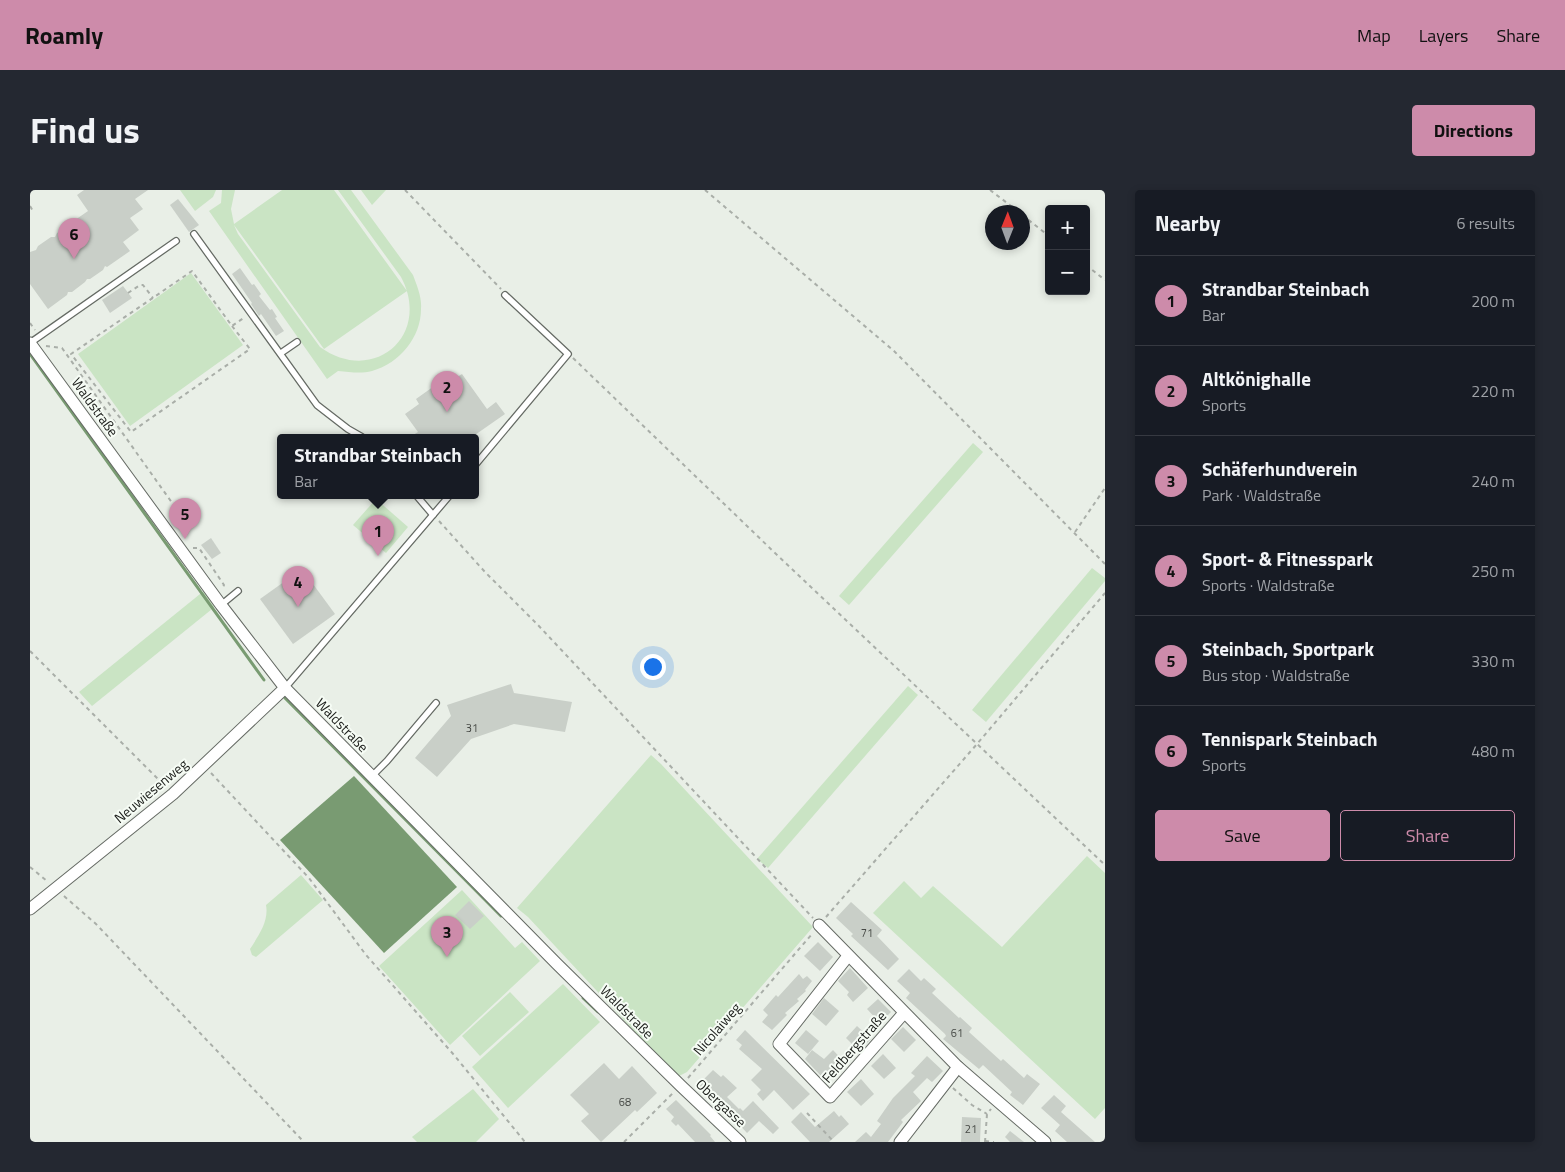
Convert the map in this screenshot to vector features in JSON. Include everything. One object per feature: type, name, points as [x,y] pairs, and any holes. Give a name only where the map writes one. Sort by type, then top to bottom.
[{"type":"street","name":"Waldstraße","points":[[30,343],[221,599],[284,688],[681,1086]]},
{"type":"street","name":"Neuwiesenweg","points":[[30,909],[173,794],[284,688]]},
{"type":"street","name":"Feldbergstraße","points":[[819,925],[958,1067],[1045,1142]]},
{"type":"street","name":"Feldbergstraße","points":[[848,956],[779,1044],[830,1097],[904,1013]]},
{"type":"street","points":[[900,1142],[958,1067]]},
{"type":"street","name":"Obergasse","points":[[681,1086],[740,1142]]},
{"type":"lane","points":[[194,234],[281,352],[317,405],[357,434]]},
{"type":"lane","points":[[30,343],[176,242]]},
{"type":"lane","points":[[479,460],[568,354],[506,294]]},
{"type":"lane","points":[[281,352],[297,342]]},
{"type":"lane","points":[[419,499],[433,515]]},
{"type":"lane","points":[[284,688],[447,499]]},
{"type":"lane","points":[[221,599],[238,591]]},
{"type":"lane","points":[[372,776],[436,703]]},
{"type":"path","points":[[405,190],[506,294]]},
{"type":"path","points":[[705,190],[894,351],[1105,564]]},
{"type":"path","points":[[990,190],[1010,205]]},
{"type":"path","points":[[30,206],[34,211]]},
{"type":"path","points":[[1030,221],[1045,233]]},
{"type":"path","points":[[1090,268],[1105,280]]},
{"type":"path","points":[[192,271],[232,326],[250,349],[130,432],[71,354],[192,271]]},
{"type":"path","points":[[128,293],[143,285],[153,298]]},
{"type":"path","points":[[232,326],[252,312]]},
{"type":"path","points":[[30,343],[62,348],[190,528],[184,539]]},
{"type":"path","points":[[568,354],[1105,865]]},
{"type":"path","points":[[1075,532],[1105,488]]},
{"type":"path","points":[[433,515],[819,925]]},
{"type":"path","points":[[191,548],[199,548],[224,585],[221,599]]},
{"type":"path","name":"Nicolaiweg","points":[[624,1142],[681,1086],[1105,593]]},
{"type":"path","points":[[30,651],[173,794]]},
{"type":"path","points":[[204,765],[303,871],[324,896],[366,954],[454,1055],[525,1142]]},
{"type":"path","points":[[30,866],[96,924],[304,1142]]},
{"type":"path","points":[[946,1083],[972,1105],[987,1114]]},
{"type":"path","points":[[994,1142],[985,1142],[987,1114],[997,1101]]},
{"type":"path","points":[[807,1113],[834,1142]]},
{"type":"shaded area","points":[[180,190],[216,190],[213,197],[195,211]]},
{"type":"shaded area","points":[[222,190],[235,190],[231,209],[234,224],[282,190],[334,190],[405,288],[401,277],[338,190],[351,190],[413,275],[416,283],[421,300],[420,319],[413,339],[407,348],[391,362],[372,371],[338,371],[327,379],[209,211],[221,203]],"holes":[[[234,225],[324,349],[406,292],[409,298],[409,318],[403,335],[392,348],[378,357],[360,361],[340,358],[320,347],[238,234]]]},
{"type":"shaded area","points":[[361,190],[386,190],[372,205]]},
{"type":"shaded area","points":[[191,273],[243,345],[130,426],[78,354]]},
{"type":"shaded area","points":[[973,443],[983,452],[849,605],[839,596]]},
{"type":"shaded area","points":[[376,499],[408,527],[386,553],[353,525]]},
{"type":"shaded area","points":[[1092,568],[1105,578],[1105,581],[986,722],[972,710]]},
{"type":"shaded area","points":[[205,590],[217,605],[92,706],[79,692]]},
{"type":"shaded area","points":[[908,686],[918,695],[768,868],[757,859]]},
{"type":"shaded area","points":[[651,755],[813,927],[687,1072],[677,1077],[528,917],[517,908]]},
{"type":"shaded area","points":[[354,776],[457,887],[384,953],[280,840]]},
{"type":"shaded area","points":[[1087,856],[1105,873],[1105,1108],[1095,1119],[873,913],[904,881],[921,898],[933,886],[1002,947]]},
{"type":"shaded area","points":[[301,875],[323,900],[256,957],[252,955],[250,949],[265,922],[266,905]]},
{"type":"shaded area","points":[[462,890],[515,948],[522,942],[540,961],[450,1045],[379,966]]},
{"type":"shaded area","points":[[563,984],[600,1022],[508,1108],[472,1067]]},
{"type":"shaded area","points":[[510,992],[529,1012],[480,1056],[462,1036]]},
{"type":"shaded area","points":[[473,1089],[499,1119],[476,1142],[417,1142],[412,1137]]},
{"type":"building","points":[[84,190],[148,190],[135,199],[143,209],[130,218],[139,230],[123,242],[130,251],[107,267],[105,266],[103,270],[87,279],[72,292],[68,292],[67,295],[48,309],[30,284],[30,252],[36,250],[38,246],[51,237],[55,237],[57,233],[70,224],[74,224],[75,220],[88,211],[77,195]]},
{"type":"building","points":[[178,199],[199,225],[189,232],[170,205]]},
{"type":"building","points":[[240,268],[261,294],[259,296],[277,317],[275,318],[284,331],[276,336],[261,314],[259,316],[232,274]]},
{"type":"building","points":[[123,286],[132,298],[110,313],[102,300]]},
{"type":"building","points":[[451,374],[454,379],[462,374],[487,409],[496,402],[505,414],[476,434],[415,434],[418,432],[405,414],[419,404],[416,399]]},
{"type":"building","points":[[211,538],[221,553],[212,559],[201,545]]},
{"type":"building","points":[[302,569],[335,614],[293,644],[260,599]]},
{"type":"building","points":[[511,684],[514,693],[572,702],[565,732],[514,724],[471,739],[437,777],[415,758],[451,716],[447,705]]},
{"type":"building","points":[[469,901],[484,916],[470,929],[455,915]]},
{"type":"building","points":[[851,902],[882,930],[877,936],[899,959],[888,970],[851,936],[853,934],[836,918]]},
{"type":"building","points":[[818,942],[833,957],[820,971],[804,956]]},
{"type":"building","points":[[850,968],[868,988],[853,1002],[847,995],[849,992],[838,981]]},
{"type":"building","points":[[909,969],[921,981],[924,978],[936,989],[932,993],[972,1028],[969,1032],[1001,1061],[1003,1059],[1024,1078],[1027,1074],[1040,1084],[1023,1105],[1010,1095],[1012,1092],[983,1065],[979,1069],[943,1039],[946,1036],[945,1034],[906,998],[910,993],[897,981]]},
{"type":"building","points":[[799,974],[803,979],[807,976],[812,981],[806,991],[797,999],[799,1001],[785,1013],[787,1015],[772,1030],[762,1022],[768,1015],[763,1010]]},
{"type":"building","points":[[824,998],[839,1011],[826,1026],[812,1014]]},
{"type":"building","points":[[878,999],[891,1012],[880,1023],[867,1009]]},
{"type":"building","points":[[857,1026],[871,1039],[859,1051],[846,1038]]},
{"type":"building","points":[[903,1027],[916,1040],[904,1052],[891,1039]]},
{"type":"building","points":[[745,1030],[810,1094],[793,1110],[774,1090],[763,1101],[757,1094],[761,1090],[751,1080],[762,1069],[739,1049],[742,1045],[736,1040]]},
{"type":"building","points":[[806,1030],[819,1041],[808,1054],[795,1043]]},
{"type":"building","points":[[812,1050],[824,1059],[833,1050],[847,1065],[838,1074],[833,1069],[823,1078],[805,1059]]},
{"type":"building","points":[[883,1054],[896,1068],[884,1079],[871,1066]]},
{"type":"building","points":[[927,1056],[943,1071],[932,1082],[927,1078],[913,1092],[921,1101],[901,1120],[903,1122],[888,1142],[855,1142],[866,1132],[871,1137],[881,1124],[877,1121],[893,1098],[915,1076],[911,1073]]},
{"type":"building","points":[[604,1063],[619,1079],[632,1066],[657,1093],[637,1112],[635,1110],[601,1142],[581,1121],[589,1114],[570,1095]]},
{"type":"building","points":[[713,1070],[721,1077],[723,1075],[737,1088],[727,1097],[739,1109],[743,1111],[753,1101],[779,1128],[773,1134],[759,1121],[747,1133],[716,1099],[714,1101],[698,1085]]},
{"type":"building","points":[[861,1079],[874,1094],[861,1106],[847,1092]]},
{"type":"building","points":[[1054,1095],[1066,1106],[1061,1112],[1095,1142],[1067,1142],[1055,1131],[1060,1125],[1041,1108]]},
{"type":"building","points":[[676,1100],[711,1135],[715,1142],[695,1142],[678,1124],[676,1126],[671,1121],[674,1117],[666,1109]]},
{"type":"building","points":[[834,1111],[839,1117],[841,1115],[849,1124],[829,1142],[810,1142],[791,1122],[801,1112],[815,1127]]},
{"type":"building","points":[[962,1117],[981,1118],[980,1142],[961,1142]]},
{"type":"building","points":[[1010,1131],[1024,1142],[1010,1142],[1005,1137]]},
{"type":"waterway","points":[[30,354],[264,680]]},
{"type":"waterway","points":[[285,698],[501,916]]},
{"type":"waterway","points":[[583,998],[598,1012]]},
{"type":"place","name":"Tennispark Steinbach","points":[[74,259]]},
{"type":"place","name":"Altkönighalle","points":[[447,412]]},
{"type":"place","name":"Steinbach, Sportpark","points":[[185,539]]},
{"type":"place","name":"Strandbar Steinbach","points":[[378,556]]},
{"type":"place","name":"Sport- & Fitnesspark","points":[[298,607]]},
{"type":"place","name":"Schäferhundverein","points":[[447,957]]}]
